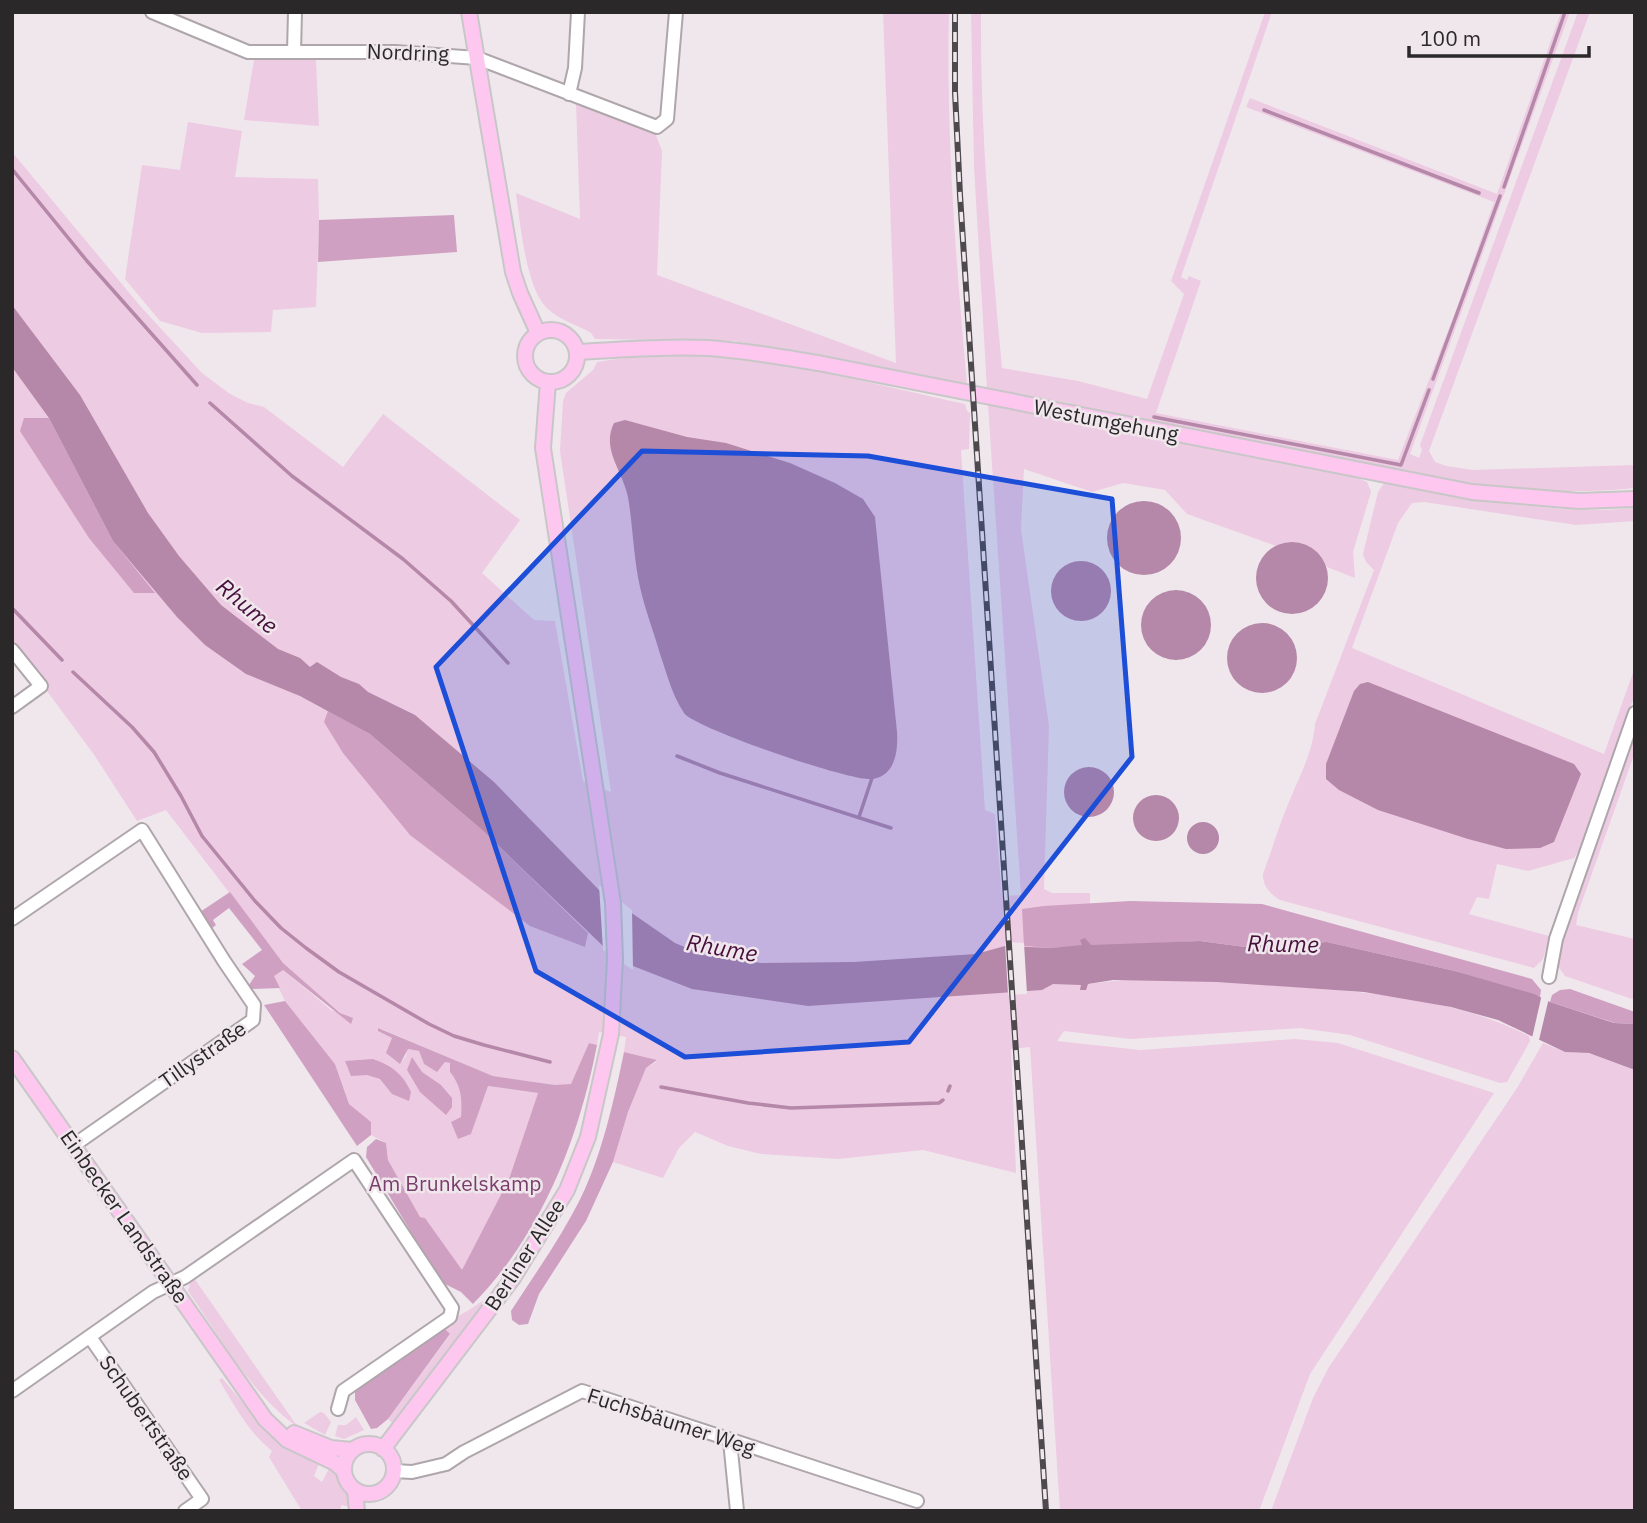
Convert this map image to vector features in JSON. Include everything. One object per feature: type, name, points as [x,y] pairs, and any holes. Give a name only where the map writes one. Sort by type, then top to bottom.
[{"type":"main road","points":[[469,12],[513,272],[538,333]]},
{"type":"main road","points":[[552,330],[566,334],[577,352],[576,363],[571,372],[558,381],[548,382],[533,375],[525,361],[527,345],[538,333],[552,330]]},
{"type":"main road","name":"Westumgehung","points":[[577,352],[707,348],[762,354],[1472,492],[1554,500],[1635,499]]},
{"type":"main road","name":"Berliner Allee","points":[[383,1449],[513,1278],[567,1190],[588,1137],[611,1034],[615,958],[613,903],[543,448],[548,382]]},
{"type":"main road","name":"Einbecker Landstraße","points":[[12,1058],[237,1377],[251,1401],[276,1431],[343,1470]]},
{"type":"main road","name":"Einbecker Landstraße","points":[[237,1377],[272,1418],[286,1429],[331,1448],[352,1450]]},
{"type":"main road","points":[[370,1511],[378,1493],[389,1484],[394,1471],[393,1462],[383,1449],[368,1444],[352,1450],[343,1470],[347,1482],[355,1491],[378,1493]]},
{"type":"main road","points":[[355,1491],[357,1511]]},
{"type":"street","name":"Nordring","points":[[152,12],[248,52],[406,52],[477,58],[657,127],[667,119],[676,12]]},
{"type":"street","points":[[294,52],[295,12]]},
{"type":"street","points":[[569,94],[575,68],[578,12]]},
{"type":"street","points":[[12,650],[41,686],[12,707]]},
{"type":"street","points":[[1549,977],[1556,939],[1635,713]]},
{"type":"street","name":"Tillystraße","points":[[12,919],[142,830],[254,1005],[253,1020],[74,1145]]},
{"type":"street","points":[[13,1388],[153,1292],[186,1277],[354,1160],[452,1308],[450,1317],[343,1391],[338,1409]]},
{"type":"street","name":"Schubertstraße","points":[[90,1337],[202,1499],[185,1511]]},
{"type":"street","name":"Fuchsbäumer Weg","points":[[394,1471],[412,1472],[446,1464],[582,1391],[917,1501]]},
{"type":"street","points":[[730,1441],[737,1511]]},
{"type":"highlighted area","points":[[642,451],[868,456],[1112,499],[1132,757],[909,1042],[685,1057],[536,971],[436,667]]},
{"type":"green space","points":[[883,12],[949,12],[950,152],[967,385],[734,341],[595,339],[591,333],[548,309],[540,300],[529,272],[516,193],[580,219],[576,103],[655,133],[662,151],[657,275],[896,363]]},
{"type":"green space","points":[[971,12],[981,12],[984,146],[1002,368],[1078,381],[1147,399],[1184,294],[1171,281],[1265,12],[1272,12],[1181,277],[1187,280],[1189,276],[1201,281],[1156,413],[1398,460],[1458,305],[1494,202],[1246,107],[1250,98],[1497,194],[1561,12],[1570,12],[1410,454],[1419,458],[1422,450],[1420,445],[1578,12],[1590,12],[1429,451],[1435,462],[1473,470],[1635,465],[1635,488],[1561,491],[1465,483],[987,389],[974,166]]},
{"type":"green space","points":[[254,60],[316,60],[319,126],[244,120]]},
{"type":"green space","points":[[188,122],[242,131],[235,177],[318,179],[316,307],[273,310],[271,332],[202,333],[160,321],[125,279],[142,165],[180,170]]},
{"type":"green space","name":"Am Brunkelskamp","points":[[12,152],[141,307],[202,373],[230,394],[264,407],[343,467],[383,414],[520,520],[482,573],[534,620],[555,621],[583,781],[611,792],[560,451],[563,401],[566,393],[593,370],[597,362],[643,356],[690,356],[736,359],[829,373],[965,404],[970,413],[969,449],[961,450],[985,810],[995,814],[1002,896],[1021,895],[988,405],[1355,477],[1367,482],[1371,492],[1353,552],[1355,578],[1327,567],[1321,556],[1288,542],[1276,546],[1187,514],[1165,490],[1123,483],[1092,492],[1024,469],[1021,529],[1049,726],[1044,889],[1052,893],[1090,893],[1089,984],[1179,980],[1369,993],[1467,1012],[1529,1036],[1530,1041],[1507,1082],[1500,1083],[1350,1035],[1300,1028],[1130,1039],[1064,1031],[1057,1041],[1140,1050],[1295,1039],[1338,1043],[1494,1093],[1310,1374],[1259,1511],[1060,1511],[1030,1047],[1011,1049],[1016,1173],[923,1150],[838,1159],[761,1154],[728,1146],[695,1132],[679,1148],[663,1178],[613,1162],[628,1112],[646,1068],[657,1060],[624,1052],[626,1037],[599,1032],[597,1045],[589,1043],[571,1085],[555,1085],[493,1076],[379,1028],[378,1031],[392,1038],[400,1063],[406,1056],[407,1049],[419,1051],[424,1064],[437,1071],[445,1062],[451,1063],[450,1072],[459,1083],[462,1099],[461,1117],[471,1134],[488,1086],[538,1093],[509,1179],[462,1271],[425,1218],[420,1217],[388,1160],[386,1143],[371,1135],[370,1122],[349,1104],[335,1064],[285,1001],[273,976],[283,970],[331,1010],[352,1018],[340,1013],[283,963],[166,810],[137,821],[95,756],[47,691],[42,674],[12,643]]},
{"type":"green space","points":[[1384,483],[1540,507],[1603,510],[1635,508],[1635,521],[1576,525],[1424,502],[1412,503],[1398,523],[1352,648],[1604,754],[1635,667],[1635,694],[1581,847],[1574,858],[1528,871],[1497,864],[1489,899],[1477,897],[1469,914],[1549,936],[1543,959],[1534,968],[1280,900],[1270,893],[1264,883],[1263,874],[1309,754],[1315,724],[1374,570],[1363,554],[1378,492]]},
{"type":"green space","points":[[1635,728],[1635,752],[1576,925],[1635,939],[1635,1000],[1565,976],[1558,966],[1565,931]]},
{"type":"green space","points":[[1543,1043],[1565,1052],[1589,1053],[1635,1070],[1635,1511],[1271,1511],[1313,1398],[1329,1367],[1517,1088]]},
{"type":"green space","points":[[194,1278],[295,1423],[310,1435],[273,1406],[242,1370],[188,1291]]},
{"type":"green space","points":[[496,1292],[417,1396],[392,1423],[388,1419],[450,1335],[443,1327]]},
{"type":"green space","points":[[222,1378],[259,1422],[320,1461],[314,1476],[322,1482],[330,1467],[344,1486],[353,1508],[342,1505],[339,1511],[302,1511],[269,1457],[272,1451],[242,1418],[219,1380]]},
{"type":"green space","points":[[320,1412],[331,1422],[325,1435],[304,1423]]},
{"type":"green space","points":[[356,1417],[364,1430],[344,1439],[335,1436],[338,1425],[346,1425]]},
{"type":"shaded area","points":[[454,215],[457,252],[318,262],[319,220]]},
{"type":"shaded area","points":[[12,305],[80,395],[148,513],[179,556],[221,605],[278,649],[300,658],[310,667],[317,662],[341,677],[359,684],[368,692],[415,715],[494,782],[600,891],[675,943],[704,955],[761,963],[854,962],[976,954],[1005,946],[1052,948],[1082,945],[1080,940],[1085,938],[1091,945],[1200,941],[1245,947],[1327,942],[1455,971],[1534,994],[1614,1023],[1635,1024],[1635,1070],[1589,1053],[1565,1052],[1498,1020],[1451,1007],[1364,992],[1217,982],[1113,980],[1088,984],[1086,990],[1080,990],[1081,985],[1053,984],[1042,990],[808,1006],[692,989],[633,966],[603,946],[481,829],[370,734],[300,696],[246,674],[205,645],[177,617],[113,541],[49,418],[12,367]]},
{"type":"shaded area","points":[[24,418],[49,418],[113,541],[155,593],[134,593],[89,538],[20,431]]},
{"type":"shaded area","points":[[625,420],[687,437],[726,443],[790,463],[863,499],[875,517],[897,732],[894,761],[881,777],[860,778],[807,764],[743,742],[684,713],[670,684],[644,604],[636,566],[627,492],[612,453],[610,443],[614,423]]},
{"type":"shaded area","points":[[1137,501],[1151,501],[1165,507],[1175,517],[1181,538],[1175,559],[1165,569],[1151,575],[1137,575],[1123,569],[1113,559],[1107,545],[1107,531],[1113,517],[1123,507]]},
{"type":"shaded area","points":[[1292,542],[1312,548],[1322,558],[1328,578],[1322,598],[1312,608],[1292,614],[1272,608],[1262,598],[1256,578],[1262,558],[1272,548]]},
{"type":"shaded area","points":[[1081,561],[1098,566],[1106,574],[1111,591],[1106,608],[1098,616],[1081,621],[1064,616],[1056,608],[1051,591],[1056,574],[1064,566]]},
{"type":"shaded area","points":[[1183,590],[1196,596],[1205,605],[1209,611],[1209,639],[1201,650],[1190,658],[1169,660],[1151,650],[1143,639],[1141,618],[1151,600],[1162,592]]},
{"type":"shaded area","points":[[1255,623],[1269,623],[1282,629],[1291,638],[1297,658],[1295,671],[1287,683],[1269,693],[1255,693],[1242,687],[1233,678],[1227,665],[1227,651],[1233,638],[1242,629]]},
{"type":"shaded area","points":[[1368,682],[1574,764],[1581,774],[1554,842],[1540,848],[1506,849],[1468,839],[1378,810],[1339,790],[1326,779],[1326,764],[1354,691],[1360,684]]},
{"type":"shaded area","points":[[328,711],[370,734],[481,829],[588,933],[585,947],[530,926],[410,835],[343,753],[324,722]]},
{"type":"shaded area","points":[[1089,767],[1107,774],[1114,792],[1107,810],[1089,817],[1071,810],[1064,792],[1071,774]]},
{"type":"shaded area","points":[[1156,795],[1172,802],[1179,818],[1172,834],[1156,841],[1140,834],[1133,818],[1140,802]]},
{"type":"shaded area","points":[[1203,822],[1215,826],[1219,838],[1215,850],[1203,854],[1191,850],[1187,838],[1191,826]]},
{"type":"shaded area","points":[[230,892],[283,963],[340,1013],[353,1018],[351,1024],[283,970],[274,976],[280,988],[252,989],[249,985],[255,976],[242,964],[262,950],[229,908],[213,920],[216,925],[211,929],[200,912]]},
{"type":"shaded area","points":[[1130,901],[1262,904],[1532,979],[1541,990],[1540,997],[1455,971],[1327,942],[1245,947],[1200,941],[1052,948],[1024,946],[1022,909]]},
{"type":"shaded area","points":[[1570,989],[1635,1012],[1635,1024],[1615,1023],[1550,1002],[1552,995],[1560,990]]},
{"type":"shaded area","points":[[285,1001],[335,1064],[349,1104],[371,1122],[371,1135],[357,1146],[264,1005]]},
{"type":"shaded area","points":[[378,1028],[493,1076],[555,1085],[571,1084],[589,1043],[597,1045],[580,1115],[554,1184],[519,1248],[473,1304],[461,1292],[441,1282],[366,1157],[367,1147],[376,1139],[386,1143],[388,1160],[420,1217],[425,1218],[462,1270],[509,1179],[538,1093],[488,1086],[471,1134],[458,1139],[451,1122],[461,1117],[461,1099],[457,1083],[450,1072],[450,1063],[445,1062],[437,1072],[424,1064],[419,1051],[408,1049],[400,1064],[386,1053],[392,1038],[378,1031]]},
{"type":"shaded area","points":[[624,1052],[657,1060],[646,1068],[628,1112],[613,1162],[586,1221],[539,1294],[528,1324],[519,1325],[512,1320],[511,1311],[568,1222],[591,1175],[608,1123]]},
{"type":"shaded area","points":[[412,1057],[422,1072],[441,1085],[452,1098],[452,1107],[446,1115],[420,1092],[407,1070]]},
{"type":"shaded area","points":[[373,1059],[391,1067],[400,1075],[411,1092],[409,1101],[392,1094],[380,1079],[367,1075],[351,1076],[345,1061]]},
{"type":"shaded area","points":[[443,1327],[450,1334],[388,1419],[377,1428],[371,1429],[355,1400],[355,1390]]},
{"type":"pier","points":[[599,885],[632,910],[633,970],[603,950]]},
{"type":"pier","points":[[1005,942],[1024,943],[1027,994],[1008,995]]},
{"type":"pier","points":[[1542,994],[1549,998],[1539,1040],[1532,1038]]},
{"type":"waterway","points":[[1504,187],[1565,12]]},
{"type":"waterway","points":[[1264,110],[1479,193]]},
{"type":"waterway","points":[[12,169],[87,261],[197,385]]},
{"type":"waterway","points":[[1433,379],[1500,196]]},
{"type":"waterway","points":[[1154,417],[1401,465],[1429,390]]},
{"type":"waterway","points":[[210,403],[292,476],[403,559],[451,601],[508,663]]},
{"type":"waterway","points":[[12,608],[62,660]]},
{"type":"waterway","points":[[73,672],[132,727],[154,752],[202,836],[255,901],[281,928],[339,972],[429,1024],[454,1036],[550,1062]]},
{"type":"waterway","points":[[677,756],[720,773],[891,828]]},
{"type":"waterway","points":[[859,817],[872,778]]},
{"type":"waterway","points":[[948,1091],[950,1086]]},
{"type":"waterway","points":[[661,1087],[791,1108],[939,1103],[943,1100]]},
{"type":"railway","points":[[955,12],[955,92],[960,195],[1046,1511]]},
{"type":"water label","name":"Rhume","points":[[247,606]]},
{"type":"water label","name":"Rhume","points":[[1283,944]]},
{"type":"water label","name":"Rhume","points":[[722,948]]}]
